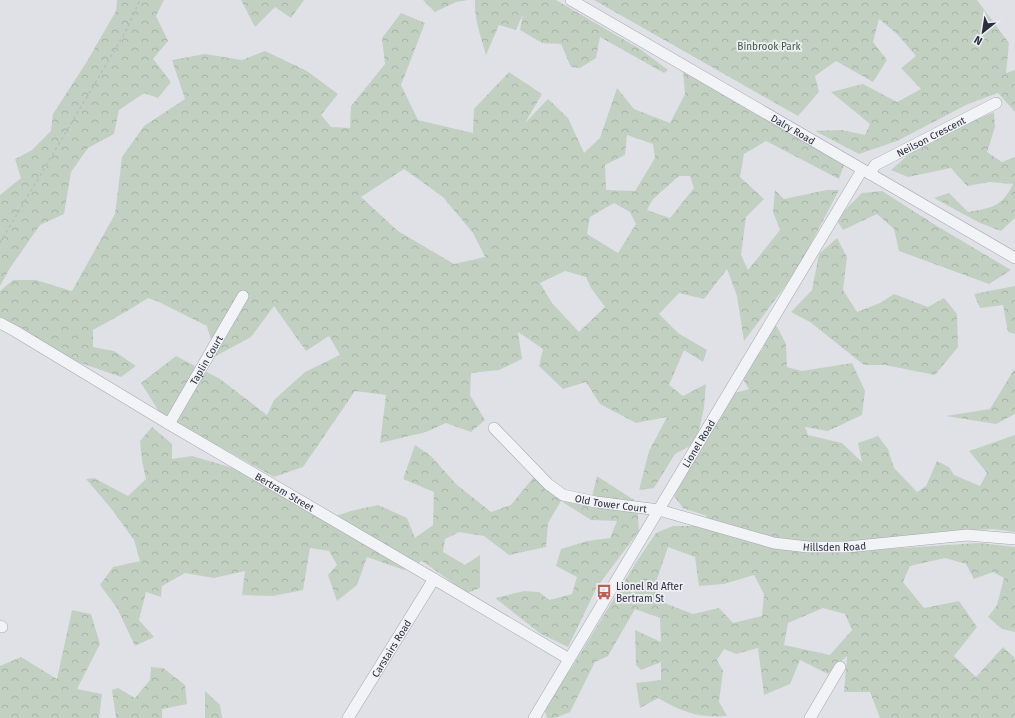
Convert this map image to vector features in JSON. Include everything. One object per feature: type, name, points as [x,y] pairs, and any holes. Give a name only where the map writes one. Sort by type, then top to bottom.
[{"type":"street","name":"Dalry Road","points":[[571,0],[1015,258]]},
{"type":"street","name":"Neilson Crescent","points":[[866,172],[875,165],[996,102]]},
{"type":"street","name":"Lionel Road","points":[[534,718],[659,510],[866,172]]},
{"type":"street","name":"Taplin Court","points":[[169,424],[243,296]]},
{"type":"street","name":"Bertram Street","points":[[0,323],[569,659]]},
{"type":"street","name":"Old Tower Court","points":[[494,428],[548,484],[563,495],[596,502],[659,510]]},
{"type":"street","name":"Hillsden Road","points":[[659,510],[774,543],[808,547],[847,547],[967,535],[1015,539]]},
{"type":"street","name":"Carstairs Road","points":[[348,718],[434,579]]},
{"type":"street","points":[[810,718],[840,667]]},
{"type":"path","points":[[0,243],[126,31],[140,0]]},
{"type":"green space","points":[[117,0],[164,0],[156,16],[168,41],[153,59],[171,82],[158,98],[144,93],[119,110],[114,134],[88,148],[71,172],[64,214],[40,225],[10,268],[0,286],[0,195],[21,178],[15,159],[32,150],[51,131],[53,114],[86,63],[116,11]]},
{"type":"green space","points":[[241,0],[304,0],[291,18],[275,7],[255,27]]},
{"type":"green space","points":[[423,0],[468,0],[456,2],[435,12]]},
{"type":"green space","points":[[475,0],[556,0],[640,49],[668,70],[664,73],[600,37],[596,58],[580,68],[571,67],[561,44],[542,43],[520,30],[523,14],[516,30],[499,25],[486,55],[477,21]]},
{"type":"green space","name":"Binbrook Park","points":[[594,0],[977,0],[1009,43],[1006,73],[1015,70],[1015,112],[998,93],[968,104],[897,141],[859,154],[815,131],[842,130],[865,135],[870,124],[831,92],[863,84],[897,102],[921,89],[901,68],[916,56],[897,34],[879,19],[873,42],[887,60],[873,82],[836,61],[815,76],[819,92],[798,116]]},
{"type":"green space","points":[[401,13],[425,23],[401,85],[418,120],[473,133],[474,109],[509,72],[542,94],[525,123],[548,99],[568,118],[584,153],[600,138],[617,88],[634,109],[670,123],[685,94],[683,70],[844,165],[839,179],[766,141],[744,154],[740,177],[764,199],[746,217],[741,255],[748,270],[780,230],[773,212],[775,190],[784,199],[827,190],[839,190],[796,272],[744,341],[737,296],[727,269],[704,299],[679,293],[659,314],[678,333],[707,350],[703,362],[684,350],[669,385],[683,396],[706,384],[704,408],[696,443],[675,454],[654,488],[639,490],[649,451],[667,417],[636,423],[600,404],[586,382],[563,389],[539,366],[543,349],[518,332],[522,359],[499,370],[471,373],[470,395],[485,420],[471,432],[446,423],[426,432],[380,443],[386,395],[355,391],[303,467],[274,477],[160,413],[141,383],[176,356],[220,379],[267,415],[274,400],[305,372],[340,355],[329,336],[306,351],[274,306],[251,337],[216,356],[207,326],[148,298],[93,330],[93,347],[114,351],[136,366],[121,377],[78,362],[33,340],[4,318],[0,317],[0,291],[13,280],[36,280],[72,291],[115,214],[122,157],[144,126],[185,99],[172,60],[205,54],[242,60],[265,51],[307,71],[338,94],[321,115],[331,127],[350,128],[351,106],[385,64],[382,38]],"holes":[[[627,135],[653,144],[655,158],[635,191],[606,190],[605,165],[625,155]],[[404,169],[443,197],[473,233],[485,257],[454,264],[398,231],[361,197]],[[679,176],[690,176],[694,188],[670,218],[647,210],[653,199]],[[614,203],[630,212],[636,224],[618,253],[587,234],[590,217]],[[565,271],[586,277],[591,288],[605,307],[579,332],[552,303],[540,283]]]},
{"type":"green space","points":[[994,112],[995,127],[987,152],[1002,162],[1015,157],[1015,218],[1001,231],[980,223],[934,198],[949,193],[968,212],[976,211],[1000,202],[1005,198],[1013,184],[990,182],[967,186],[951,168],[908,177],[891,170],[923,142]]},
{"type":"green space","points":[[882,191],[1011,270],[989,284],[899,251],[894,229],[877,214],[843,230],[836,219],[862,193]]},
{"type":"green space","points":[[837,238],[847,257],[843,290],[857,312],[880,303],[894,294],[928,307],[944,298],[957,314],[958,347],[935,375],[885,365],[864,365],[810,322],[791,312],[812,290],[819,254]]},
{"type":"green space","points":[[1015,286],[1015,334],[1008,332],[1003,305],[980,308],[974,294]]},
{"type":"green space","points":[[775,323],[786,344],[787,367],[802,371],[852,363],[865,391],[862,415],[828,431],[805,427],[808,435],[842,443],[862,462],[858,443],[878,436],[888,449],[894,468],[917,492],[926,486],[937,461],[949,467],[954,475],[980,486],[987,473],[969,451],[1015,435],[1015,532],[993,529],[947,532],[866,542],[886,549],[979,543],[1015,547],[1015,632],[1002,629],[988,617],[997,605],[1004,578],[993,572],[974,579],[966,564],[945,558],[910,566],[903,582],[924,608],[959,601],[977,627],[954,656],[976,677],[1003,647],[1015,658],[1015,718],[880,718],[870,692],[844,692],[847,656],[828,674],[800,660],[790,684],[764,695],[758,648],[736,654],[724,649],[717,660],[723,671],[719,702],[727,716],[707,716],[691,713],[658,698],[640,708],[636,683],[661,680],[661,662],[641,670],[636,665],[635,630],[661,642],[660,618],[635,609],[608,656],[595,662],[570,712],[555,718],[547,718],[543,706],[572,667],[637,561],[656,533],[673,526],[700,526],[707,516],[683,508],[674,496],[728,395],[749,389],[741,376],[762,350]],"holes":[[[668,547],[695,557],[699,586],[724,584],[754,575],[764,594],[762,616],[733,623],[719,608],[693,614],[667,604],[654,588]],[[823,608],[845,614],[852,630],[830,655],[784,645],[788,623]]]},
{"type":"green space","points":[[1015,368],[1015,414],[996,424],[946,416],[990,409]]},
{"type":"green space","points":[[152,427],[172,444],[172,459],[192,456],[233,468],[323,520],[351,511],[378,505],[407,518],[415,538],[433,525],[434,492],[403,479],[415,445],[431,456],[456,484],[491,512],[511,505],[541,468],[557,495],[591,501],[597,476],[637,502],[639,531],[597,587],[568,647],[541,634],[495,598],[524,591],[539,592],[549,600],[572,594],[577,577],[556,566],[561,549],[587,541],[610,538],[617,521],[591,520],[561,501],[548,523],[546,547],[509,555],[484,536],[459,532],[445,539],[443,552],[465,565],[480,555],[480,588],[467,593],[422,561],[404,570],[367,557],[357,585],[337,601],[328,575],[337,565],[329,551],[310,548],[303,590],[273,596],[242,595],[245,571],[214,578],[185,573],[162,586],[161,597],[146,592],[139,620],[154,637],[135,646],[117,608],[100,585],[113,567],[140,561],[134,540],[110,507],[86,479],[94,478],[128,496],[146,479],[140,441]]},
{"type":"green space","points":[[72,610],[91,614],[100,644],[77,689],[102,694],[99,718],[0,718],[0,666],[21,657],[57,679]]},
{"type":"green space","points":[[151,667],[163,668],[185,685],[187,704],[162,709],[162,718],[116,718],[112,690],[118,688],[135,698],[150,680]]},
{"type":"green space","points":[[205,691],[220,705],[222,718],[205,718]]},
{"type":"place","name":"Lionel Rd After Bertram St","points":[[604,592]]}]
